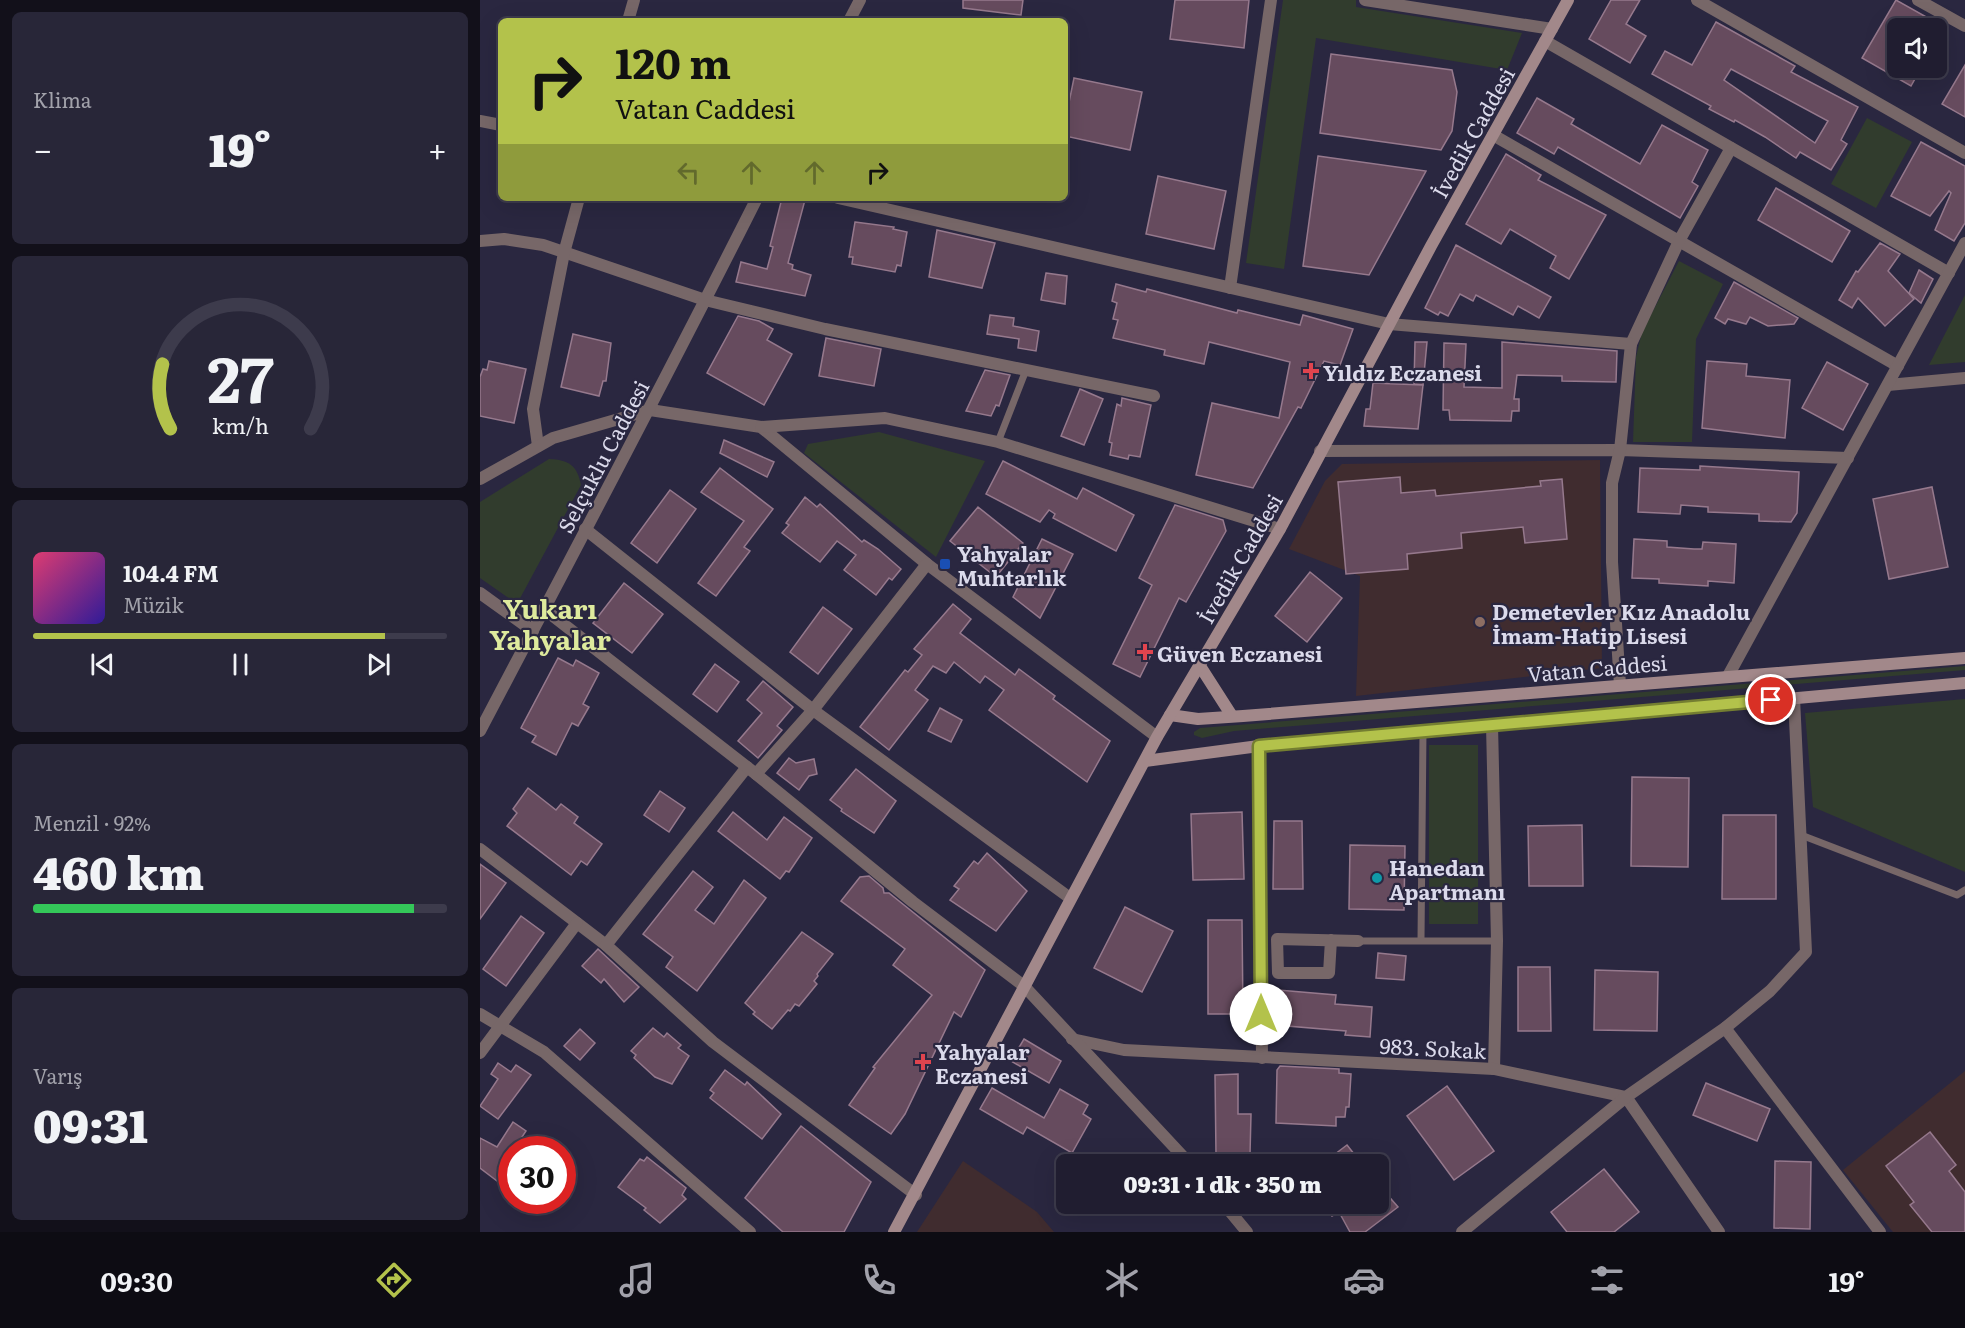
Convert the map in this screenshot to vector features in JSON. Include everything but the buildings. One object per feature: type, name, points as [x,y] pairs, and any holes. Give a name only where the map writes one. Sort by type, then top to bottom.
[{"type":"main road","name":"İvedik Caddesi","points":[[894,1232],[1157,737],[1280,529],[1389,324],[1568,0]]},
{"type":"main road","name":"Vatan Caddesi","points":[[1170,715],[1198,719],[1965,658]]},
{"type":"main road","points":[[1200,666],[1232,716]]},
{"type":"main road","points":[[1144,761],[1259,746],[1965,683]]},
{"type":"street","points":[[629,18],[634,0]]},
{"type":"street","points":[[851,18],[860,0]]},
{"type":"street","points":[[1230,288],[1271,0]]},
{"type":"street","points":[[1365,0],[1552,29]]},
{"type":"street","points":[[1697,0],[1965,153]]},
{"type":"street","points":[[1918,0],[1965,26]]},
{"type":"street","points":[[1545,41],[1949,273]]},
{"type":"street","points":[[480,121],[498,124]]},
{"type":"street","points":[[1493,135],[1898,366]]},
{"type":"street","points":[[1620,685],[1612,562],[1612,483],[1620,450],[1630,344],[1679,241],[1731,148]]},
{"type":"street","points":[[538,446],[532,409],[564,253],[578,201]]},
{"type":"street","name":"Selçuklu Caddesi","points":[[480,731],[650,410],[755,201]]},
{"type":"street","points":[[851,201],[1389,324],[1630,344]]},
{"type":"street","points":[[480,241],[504,239],[543,245],[705,300],[825,328],[1154,396]]},
{"type":"street","points":[[1728,676],[1965,243]]},
{"type":"street","points":[[1888,385],[1965,378]]},
{"type":"street","points":[[480,479],[553,438],[650,410],[761,427],[885,418],[998,442],[1280,529]]},
{"type":"street","points":[[761,427],[927,564],[1157,737]]},
{"type":"street","points":[[1320,451],[1620,450],[1848,458]]},
{"type":"street","points":[[585,529],[813,710],[1070,898]]},
{"type":"street","points":[[606,945],[751,771],[813,710],[927,564]]},
{"type":"street","points":[[480,593],[533,630]]},
{"type":"street","points":[[544,609],[751,771],[913,902],[1024,986],[1181,1154]]},
{"type":"street","points":[[1462,1232],[1626,1097],[1725,1028],[1770,991],[1806,952],[1794,698]]},
{"type":"street","points":[[1492,725],[1497,941],[1494,1069]]},
{"type":"street","points":[[1259,746],[1262,1058]]},
{"type":"street","points":[[480,849],[606,945],[713,1042],[916,1194]]},
{"type":"street","points":[[480,1053],[577,923]]},
{"type":"street","points":[[1331,940],[1329,973],[1278,973],[1277,939],[1331,940],[1358,941]]},
{"type":"street","points":[[480,1014],[544,1052],[750,1232]]},
{"type":"street","points":[[1725,1028],[1880,1232]]},
{"type":"street","name":"983. Sokak","points":[[1072,1039],[1124,1050],[1494,1069],[1626,1097]]},
{"type":"street","points":[[1626,1097],[1719,1232]]},
{"type":"street","points":[[1232,1214],[1248,1232]]},
{"type":"lane","points":[[998,442],[1026,370]]},
{"type":"lane","points":[[1421,940],[1423,731]]},
{"type":"lane","points":[[1801,835],[1957,895],[1965,890]]},
{"type":"lane","points":[[1358,941],[1497,941]]},
{"type":"shaded area","name":"Demetevler Kız Anadolu İmam-Hatip Lisesi","points":[[1600,460],[1602,668],[1356,696],[1360,576],[1289,549],[1325,481],[1342,464]]},
{"type":"shaded area","points":[[1965,1071],[1965,1232],[1893,1232],[1843,1170]]},
{"type":"shaded area","points":[[963,1161],[1037,1212],[1054,1232],[917,1232]]},
{"type":"green space","points":[[1283,0],[1356,0],[1356,7],[1522,33],[1507,70],[1316,38],[1284,269],[1246,263]]},
{"type":"green space","points":[[1867,118],[1912,142],[1876,208],[1831,184]]},
{"type":"green space","points":[[1679,261],[1723,284],[1696,339],[1692,442],[1633,442],[1636,357],[1642,332]]},
{"type":"green space","points":[[1965,295],[1965,362],[1929,365]]},
{"type":"green space","points":[[879,432],[985,461],[936,557],[804,453],[808,444]]},
{"type":"green space","points":[[549,459],[567,462],[571,465],[581,485],[517,604],[480,578],[480,502]]},
{"type":"green space","points":[[1965,666],[1965,670],[1234,731],[1202,738],[1194,735],[1194,732],[1200,728]]},
{"type":"green space","points":[[1965,699],[1965,872],[1813,807],[1805,713]]},
{"type":"green space","points":[[1429,745],[1478,745],[1478,924],[1429,924]]},
{"type":"place","name":"Yıldız Eczanesi","points":[[1311,371]]},
{"type":"place","name":"Yahyalar Muhtarlık","points":[[945,564]]},
{"type":"place","name":"Demetevler Kız Anadolu İmam-Hatip Lisesi","points":[[1480,622]]},
{"type":"place","name":"Güven Eczanesi","points":[[1145,652]]},
{"type":"place","name":"Hanedan Apartmanı","points":[[1377,878]]},
{"type":"place","name":"Yahyalar Eczanesi","points":[[923,1062]]},
{"type":"district","name":"Yukarı Yahyalar","points":[[550,622]]},
{"type":"route","points":[[1261,1014],[1259,746],[1771,700]]}]
